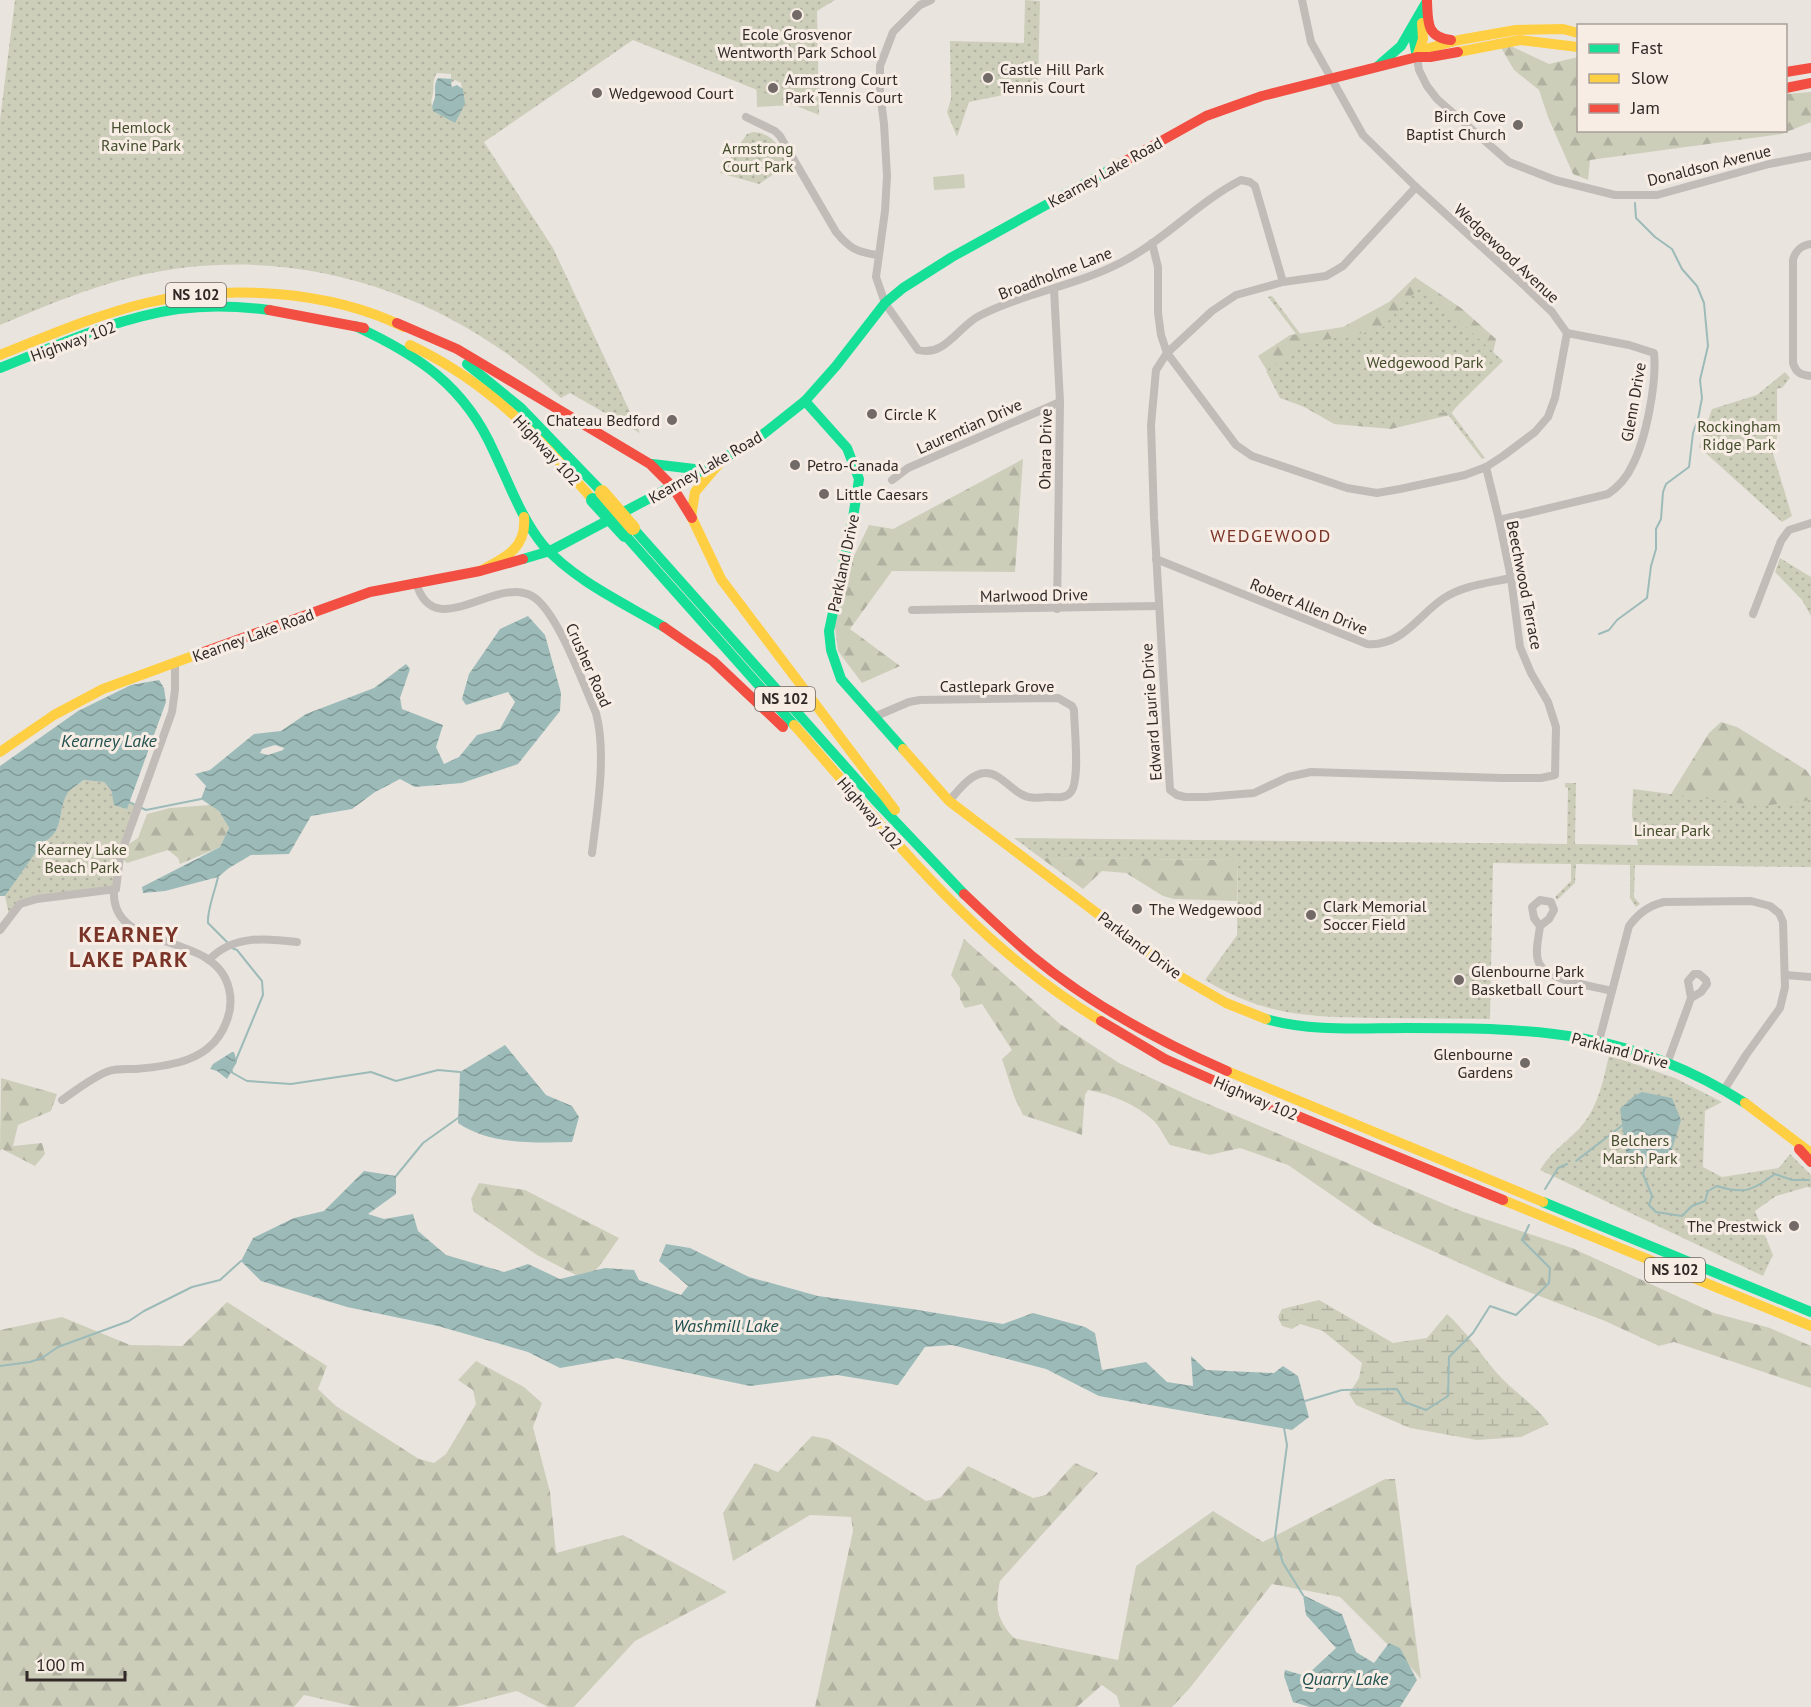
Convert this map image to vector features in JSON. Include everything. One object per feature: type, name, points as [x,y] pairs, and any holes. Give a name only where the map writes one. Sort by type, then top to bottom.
[{"type":"main road","points":[[1417,57],[1423,46],[1422,23],[1427,1]]},
{"type":"main road","points":[[1427,1],[1429,25],[1433,33],[1442,39],[1459,40]]},
{"type":"main road","points":[[1375,69],[1401,46],[1427,1]]},
{"type":"main road","points":[[1417,57],[1429,48],[1516,30],[1563,29],[1577,33]]},
{"type":"main road","points":[[1417,57],[1430,57],[1520,40],[1577,47]]},
{"type":"main road","name":"Kearney Lake Road","points":[[0,752],[75,703],[103,689],[370,592],[480,571],[550,551],[572,541],[752,443],[805,401],[836,366],[885,303],[903,288],[952,257],[1206,116],[1262,96],[1417,57]]},
{"type":"main road","points":[[1787,72],[1811,68]]},
{"type":"main road","points":[[1787,88],[1811,83]]},
{"type":"main road","name":"Highway 102","points":[[0,355],[119,311],[148,303],[208,293],[268,293],[329,302],[398,323],[468,364],[513,399],[555,441],[597,496]]},
{"type":"main road","name":"Highway 102","points":[[0,368],[122,322],[180,309],[238,307],[293,312],[381,332],[416,347],[450,365],[487,390],[546,445],[597,496],[970,901],[1033,957],[1095,1002],[1175,1048],[1307,1106],[1811,1312]]},
{"type":"main road","points":[[398,323],[457,349],[650,464],[672,486],[691,517],[721,579],[939,868]]},
{"type":"main road","points":[[355,326],[408,352],[428,366],[459,394],[479,421],[534,531],[550,551],[572,571],[687,641],[724,669],[894,841]]},
{"type":"main road","name":"Parkland Drive","points":[[805,401],[847,448],[859,479],[854,518],[830,631],[831,650],[841,679],[949,801],[1181,977],[1219,1001],[1251,1015],[1277,1022],[1327,1026],[1519,1030],[1599,1041],[1668,1061],[1724,1090],[1752,1107],[1811,1153]]},
{"type":"main road","points":[[691,517],[695,492],[723,459]]},
{"type":"main road","points":[[650,464],[703,470]]},
{"type":"main road","points":[[480,571],[518,547],[524,537],[526,525],[521,506]]},
{"type":"main road","name":"Highway 102","points":[[629,532],[894,841],[956,908],[1043,983],[1088,1013],[1166,1059],[1267,1103],[1811,1326]]},
{"type":"main road","name":"Parkland Drive","points":[[1794,1141],[1811,1162]]},
{"type":"street","points":[[885,303],[876,277],[885,211],[887,176],[880,66],[893,32],[920,5],[931,0]]},
{"type":"street","name":"Wedgewood Avenue","points":[[1302,0],[1311,42],[1363,135],[1552,312],[1567,333]]},
{"type":"street","name":"Donaldson Avenue","points":[[1417,57],[1423,78],[1437,99],[1509,162],[1555,180],[1615,195],[1657,195],[1769,164],[1811,156]]},
{"type":"street","points":[[746,117],[775,131],[780,136],[836,232],[846,243],[859,252],[878,255]]},
{"type":"street","name":"Broadholme Lane","points":[[885,303],[918,350],[928,353],[939,349],[977,317],[1120,263],[1241,180],[1255,186],[1283,282]]},
{"type":"street","points":[[1167,353],[1212,311],[1236,295],[1283,282],[1326,276],[1343,266],[1416,187]]},
{"type":"street","points":[[1152,243],[1158,267],[1158,312],[1161,335],[1167,353],[1236,445],[1252,456],[1347,488],[1377,493],[1465,475],[1503,456],[1535,432],[1548,417],[1555,398],[1567,333]]},
{"type":"street","points":[[1811,244],[1794,254],[1793,363],[1795,370],[1811,376]]},
{"type":"street","name":"Ohara Drive","points":[[1054,289],[1059,402],[1057,609]]},
{"type":"street","name":"Glenn Drive","points":[[1499,520],[1608,494],[1618,487],[1633,466],[1646,423],[1656,370],[1654,353],[1629,345],[1567,333]]},
{"type":"street","name":"Edward Laurie Drive","points":[[1167,353],[1156,370],[1151,425],[1158,606],[1170,790],[1177,795],[1206,797],[1254,793],[1288,777],[1311,772],[1502,778],[1541,778],[1555,775]]},
{"type":"street","name":"Laurentian Drive","points":[[892,480],[908,468],[1059,402]]},
{"type":"street","name":"Beechwood Terrace","points":[[1485,467],[1511,578],[1520,647],[1531,673],[1548,702],[1556,727],[1555,775]]},
{"type":"street","points":[[1752,614],[1781,541],[1790,530],[1811,523]]},
{"type":"street","name":"Robert Allen Drive","points":[[1156,559],[1367,644],[1380,645],[1392,641],[1444,597],[1463,588],[1511,578]]},
{"type":"street","name":"Crusher Road","points":[[416,582],[424,601],[444,610],[503,594],[527,593],[539,602],[558,627],[596,713],[599,727],[601,750],[592,853]]},
{"type":"street","name":"Marlwood Drive","points":[[912,610],[1158,606]]},
{"type":"street","points":[[62,1100],[107,1071],[181,1063],[214,1043],[227,1022],[230,998],[222,971],[209,960],[128,925],[119,915],[115,905],[114,897],[120,857],[172,712],[175,663]]},
{"type":"street","name":"Castlepark Grove","points":[[874,717],[909,702],[920,700],[1058,698],[1072,706],[1076,772],[1071,793],[1061,797],[1031,798],[1023,796],[997,776],[987,772],[971,779],[949,801]]},
{"type":"street","points":[[0,930],[20,904],[37,899],[116,889]]},
{"type":"street","points":[[1599,1041],[1629,926],[1642,912],[1651,905],[1664,902],[1752,901],[1770,906],[1779,913],[1783,922],[1784,997],[1780,1008],[1724,1090]]},
{"type":"street","points":[[1540,926],[1537,952],[1538,962],[1544,970],[1552,976],[1612,991]]},
{"type":"street","points":[[209,960],[218,950],[228,945],[257,939],[297,942]]},
{"type":"street","points":[[1785,975],[1811,976]]},
{"type":"street","points":[[1668,1061],[1691,998]]},
{"type":"green space","name":"Hemlock Ravine Park","points":[[15,0],[835,0],[817,11],[819,115],[633,40],[484,142],[553,248],[640,433],[570,393],[561,398],[516,361],[468,329],[418,303],[364,283],[309,271],[253,265],[195,267],[137,276],[85,291],[0,325],[0,120]],"holes":[[[437,73],[451,74],[451,83],[455,80],[461,83],[463,94],[433,107],[435,76]]]},
{"type":"green space","points":[[1025,0],[1040,1],[1038,88],[969,102],[957,137],[947,112],[951,99],[950,41],[1024,43]]},
{"type":"green space","points":[[1496,39],[1549,64],[1577,57],[1577,132],[1787,132],[1590,160],[1588,180],[1573,174],[1539,90],[1514,70]]},
{"type":"green space","name":"Armstrong Court Park Tennis Court","points":[[789,67],[791,105],[757,107],[756,70]]},
{"type":"green space","points":[[1811,92],[1811,122],[1787,132],[1787,94]]},
{"type":"green space","name":"Armstrong Court Park","points":[[753,132],[771,138],[789,164],[759,184],[720,173],[747,134]]},
{"type":"green space","points":[[964,174],[965,188],[934,190],[933,177]]},
{"type":"green space","name":"Wedgewood Park","points":[[1415,277],[1461,308],[1496,339],[1491,363],[1450,415],[1391,429],[1334,424],[1282,394],[1258,356],[1290,335],[1343,327],[1389,302]]},
{"type":"green space","name":"Wedgewood Park","points":[[1421,286],[1503,361],[1451,412],[1485,458],[1482,459],[1446,412],[1374,425],[1340,420],[1280,398],[1266,371],[1303,343],[1268,297],[1272,296],[1307,343],[1380,330]]},
{"type":"green space","name":"Rockingham Ridge Park","points":[[1785,372],[1790,378],[1782,388],[1777,389],[1777,445],[1771,447],[1792,516],[1782,522],[1699,447],[1712,409],[1757,395]]},
{"type":"green space","points":[[1023,459],[1015,572],[892,571],[850,629],[900,666],[862,683],[838,651],[834,620],[854,556],[869,525],[893,529]]},
{"type":"green space","points":[[1780,558],[1811,577],[1811,616],[1802,600],[1775,572]]},
{"type":"green space","points":[[1721,722],[1737,727],[1806,770],[1811,777],[1811,838],[1668,799],[1709,733]]},
{"type":"green space","name":"Kearney Lake Beach Park","points":[[85,780],[104,782],[111,790],[112,797],[126,809],[129,802],[138,806],[123,850],[116,889],[29,903],[9,915],[5,896],[43,841],[54,834],[67,793]]},
{"type":"green space","name":"Linear Park","points":[[1565,783],[1576,783],[1575,844],[1638,845],[1632,816],[1633,789],[1762,806],[1811,800],[1811,867],[1635,865],[1634,897],[1640,904],[1636,907],[1630,898],[1630,865],[1576,864],[1575,883],[1557,900],[1555,897],[1571,881],[1571,864],[1493,863],[1490,1019],[1333,1017],[1269,1008],[1227,992],[1205,980],[1237,935],[1238,860],[1041,858],[1014,838],[1567,844],[1568,788],[1565,787]]},
{"type":"green space","points":[[210,805],[219,811],[229,828],[220,847],[180,864],[178,858],[168,850],[127,863],[122,857],[126,846],[138,838],[147,814],[170,808]]},
{"type":"green space","points":[[1041,858],[1238,860],[1237,901],[1174,899],[1163,896],[1126,873],[1102,871],[1083,889]]},
{"type":"green space","points":[[964,939],[1060,1024],[1119,1063],[1194,1098],[1461,1211],[1572,1248],[1714,1313],[1770,1328],[1811,1346],[1811,1388],[1674,1342],[1659,1346],[1605,1321],[1502,1282],[1375,1225],[1288,1165],[1240,1148],[1210,1155],[1170,1145],[1154,1121],[1132,1105],[1115,1098],[1088,1090],[1085,1095],[1082,1135],[1023,1115],[1002,1059],[1012,1050],[982,1004],[965,1008],[960,999],[960,988],[951,975]]},
{"type":"green space","name":"Belchers Marsh Park","points":[[1609,1055],[1675,1078],[1722,1102],[1705,1111],[1703,1167],[1722,1177],[1779,1168],[1790,1154],[1811,1175],[1811,1188],[1807,1187],[1776,1196],[1755,1211],[1773,1255],[1763,1276],[1540,1170],[1553,1153],[1579,1129],[1591,1112],[1599,1094]]},
{"type":"green space","points":[[1,1078],[57,1094],[51,1111],[18,1125],[13,1146],[42,1143],[45,1154],[35,1166],[2,1149],[0,1151]]},
{"type":"green space","points":[[479,1183],[525,1190],[619,1238],[595,1271],[576,1275],[537,1255],[474,1212],[471,1199]]},
{"type":"green space","points":[[1319,1300],[1393,1343],[1427,1338],[1447,1314],[1502,1379],[1537,1410],[1549,1424],[1521,1437],[1477,1440],[1410,1428],[1356,1405],[1349,1394],[1359,1378],[1362,1363],[1323,1331],[1300,1324],[1292,1329],[1282,1326],[1278,1317],[1282,1309]]},
{"type":"green space","points":[[227,1302],[327,1366],[318,1389],[336,1406],[419,1459],[434,1463],[446,1454],[476,1404],[473,1390],[458,1380],[476,1361],[524,1387],[542,1403],[533,1427],[550,1492],[556,1553],[623,1535],[727,1592],[635,1641],[574,1707],[548,1707],[517,1691],[455,1707],[357,1707],[304,1695],[294,1707],[0,1707],[0,1330],[62,1317],[130,1345],[182,1346]]},
{"type":"green space","points":[[812,1436],[828,1439],[926,1501],[940,1498],[968,1466],[1033,1498],[1046,1495],[1075,1463],[1098,1473],[1000,1581],[997,1605],[1000,1618],[1014,1638],[1118,1660],[1136,1566],[1213,1511],[1263,1542],[1385,1479],[1395,1479],[1421,1679],[1390,1643],[1388,1645],[1340,1597],[1272,1584],[1189,1689],[1172,1707],[1120,1707],[1117,1696],[1102,1685],[1077,1707],[815,1707],[853,1531],[851,1517],[810,1515],[733,1561],[723,1513],[755,1463],[778,1472]]},
{"type":"water","points":[[438,78],[452,79],[452,87],[457,85],[463,89],[465,104],[455,123],[433,111],[435,85]]},
{"type":"water","points":[[528,616],[545,635],[561,693],[560,711],[518,764],[462,783],[415,787],[400,779],[375,792],[352,809],[311,816],[289,854],[251,855],[218,877],[165,891],[143,893],[142,887],[220,847],[229,828],[219,811],[201,799],[206,786],[195,774],[210,770],[254,734],[281,731],[306,714],[374,688],[406,664],[410,669],[400,698],[402,709],[443,725],[436,747],[444,764],[459,757],[477,735],[500,729],[515,702],[508,692],[466,705],[462,699],[469,674],[500,629]],"holes":[[[275,745],[284,748],[268,755],[260,753],[262,749]]]},
{"type":"water","name":"Kearney Lake","points":[[159,680],[164,688],[166,702],[127,809],[114,805],[111,790],[104,782],[84,780],[67,793],[54,834],[43,842],[5,896],[0,896],[0,766],[78,711],[131,685]]},
{"type":"water","points":[[505,1045],[546,1095],[572,1106],[579,1117],[572,1142],[498,1139],[458,1123],[460,1072]]},
{"type":"water","points":[[232,1052],[237,1062],[227,1079],[217,1071],[210,1069],[213,1064]]},
{"type":"water","points":[[1642,1092],[1672,1098],[1681,1120],[1669,1159],[1650,1163],[1627,1159],[1620,1109]]},
{"type":"water","name":"Washmill Lake","points":[[364,1171],[396,1176],[396,1194],[368,1214],[384,1219],[413,1214],[418,1231],[446,1255],[504,1272],[528,1264],[560,1279],[605,1268],[634,1270],[639,1280],[681,1295],[688,1286],[659,1261],[666,1244],[690,1248],[749,1277],[818,1296],[1003,1324],[1033,1313],[1085,1327],[1095,1333],[1102,1370],[1146,1362],[1167,1382],[1193,1386],[1191,1356],[1206,1370],[1274,1373],[1283,1366],[1298,1376],[1309,1417],[1292,1430],[1099,1396],[1046,1369],[952,1345],[925,1347],[898,1385],[837,1375],[750,1386],[617,1358],[560,1368],[528,1352],[438,1326],[347,1307],[261,1281],[241,1261],[253,1238],[294,1218],[324,1211]]},
{"type":"water","name":"Quarry Lake","points":[[1303,1595],[1342,1614],[1356,1652],[1374,1663],[1389,1643],[1400,1648],[1417,1680],[1400,1707],[1310,1707],[1293,1702],[1284,1676],[1285,1670],[1306,1676],[1336,1648],[1306,1615]]},
{"type":"waterway","points":[[1599,634],[1609,630],[1617,620],[1647,598],[1651,566],[1656,549],[1656,529],[1661,519],[1663,492],[1666,484],[1689,467],[1693,433],[1702,398],[1700,380],[1708,346],[1704,303],[1697,286],[1682,269],[1672,249],[1655,237],[1636,218],[1635,203]]},
{"type":"waterway","points":[[129,802],[146,810],[201,799]]},
{"type":"waterway","points":[[218,877],[208,923],[229,944]]},
{"type":"waterway","points":[[232,948],[237,950],[262,981],[263,995],[236,1060]]},
{"type":"waterway","points":[[232,1071],[247,1081],[291,1084],[371,1072],[396,1081],[438,1070],[460,1072]]},
{"type":"waterway","points":[[396,1176],[423,1143],[458,1118]]},
{"type":"waterway","points":[[1576,1161],[1624,1124]]},
{"type":"waterway","points":[[1646,1163],[1643,1174],[1652,1196],[1649,1205],[1656,1212],[1682,1216],[1692,1206],[1705,1201],[1708,1191],[1717,1186],[1735,1190],[1748,1189],[1761,1184],[1775,1174],[1792,1180],[1809,1180]]},
{"type":"waterway","points":[[1545,1189],[1558,1168],[1567,1164]]},
{"type":"waterway","points":[[1305,1401],[1342,1390],[1397,1389],[1405,1402],[1426,1410],[1448,1396],[1449,1357],[1473,1333],[1490,1306],[1516,1315],[1549,1283],[1550,1268],[1522,1240],[1529,1225]]},
{"type":"waterway","points":[[0,1366],[42,1358],[58,1347],[129,1321],[192,1287],[220,1280],[241,1261]]},
{"type":"waterway","points":[[1284,1428],[1287,1445],[1275,1537],[1283,1563],[1303,1595]]},
{"type":"traffic: fast","points":[[1378,66],[1401,46],[1427,1]]},
{"type":"traffic: fast","points":[[1417,57],[1414,41],[1419,26]]},
{"type":"traffic: fast","points":[[716,462],[752,443],[805,401],[836,366],[885,303],[903,288],[952,257],[1111,169]]},
{"type":"traffic: fast","points":[[0,368],[88,333],[155,313],[212,307],[269,310]]},
{"type":"traffic: fast","points":[[355,326],[419,361],[454,391],[482,429],[535,535],[556,558],[600,590],[664,627]]},
{"type":"traffic: fast","points":[[467,364],[521,408],[602,492]]},
{"type":"traffic: fast","points":[[805,401],[847,448],[859,479],[829,631],[831,650],[841,679],[903,749]]},
{"type":"traffic: fast","points":[[652,464],[703,470]]},
{"type":"traffic: fast","points":[[523,559],[550,551],[703,470]]},
{"type":"traffic: fast","points":[[593,500],[625,535]]},
{"type":"traffic: fast","points":[[633,528],[874,799],[964,894]]},
{"type":"traffic: fast","points":[[625,535],[794,725]]},
{"type":"traffic: fast","points":[[1266,1019],[1318,1028],[1498,1029],[1582,1038],[1622,1047],[1662,1060],[1703,1079],[1745,1103]]},
{"type":"traffic: fast","points":[[1543,1202],[1811,1312]]},
{"type":"traffic: slow","points":[[1418,54],[1423,39],[1422,23]]},
{"type":"traffic: slow","points":[[1417,57],[1429,48],[1516,30],[1563,29],[1577,33]]},
{"type":"traffic: slow","points":[[1458,52],[1520,40],[1577,47]]},
{"type":"traffic: slow","points":[[0,355],[72,326],[127,308],[177,297],[209,294],[243,292],[311,298],[344,305],[404,327]]},
{"type":"traffic: slow","points":[[410,345],[438,360],[488,393],[552,453],[593,500]]},
{"type":"traffic: slow","points":[[691,517],[695,492],[723,459]]},
{"type":"traffic: slow","points":[[602,492],[633,528]]},
{"type":"traffic: slow","points":[[480,571],[505,557],[518,545],[524,528],[524,517]]},
{"type":"traffic: slow","points":[[692,518],[721,579],[895,810]]},
{"type":"traffic: slow","points":[[0,752],[54,715],[103,689],[201,653]]},
{"type":"traffic: slow","points":[[794,725],[900,847],[973,923],[1055,991],[1101,1021]]},
{"type":"traffic: slow","points":[[903,749],[949,801],[1181,977],[1226,1003],[1266,1019]]},
{"type":"traffic: slow","points":[[1227,1071],[1543,1202]]},
{"type":"traffic: slow","points":[[1745,1103],[1811,1153]]},
{"type":"traffic: slow","points":[[1503,1200],[1811,1326]]},
{"type":"traffic: jam","points":[[1427,1],[1428,22],[1433,32],[1437,36],[1451,40]]},
{"type":"traffic: jam","points":[[1111,169],[1206,116],[1262,96],[1417,57],[1458,52]]},
{"type":"traffic: jam","points":[[1787,72],[1811,68]]},
{"type":"traffic: jam","points":[[1787,88],[1811,83]]},
{"type":"traffic: jam","points":[[269,310],[364,328]]},
{"type":"traffic: jam","points":[[397,323],[457,349],[650,464],[672,486],[692,518]]},
{"type":"traffic: jam","points":[[201,653],[370,592],[480,571],[523,559]]},
{"type":"traffic: jam","points":[[664,627],[713,661],[783,727]]},
{"type":"traffic: jam","points":[[964,894],[1023,949],[1077,990],[1150,1034],[1227,1071]]},
{"type":"traffic: jam","points":[[1101,1021],[1165,1059],[1256,1099],[1503,1200]]},
{"type":"traffic: jam","points":[[1799,1149],[1811,1162]]},
{"type":"place","name":"Ecole Grosvenor Wentworth Park School","points":[[797,15]]},
{"type":"place","name":"Castle Hill Park Tennis Court","points":[[988,78]]},
{"type":"place","name":"Armstrong Court Park Tennis Court","points":[[773,88]]},
{"type":"place","name":"Wedgewood Court","points":[[597,93]]},
{"type":"place","name":"Birch Cove Baptist Church","points":[[1518,125]]},
{"type":"place","name":"Circle K","points":[[872,414]]},
{"type":"place","name":"Chateau Bedford","points":[[672,420]]},
{"type":"place","name":"Petro-Canada","points":[[795,465]]},
{"type":"place","name":"Little Caesars","points":[[824,494]]},
{"type":"place","name":"The Wedgewood","points":[[1137,909]]},
{"type":"place","name":"Clark Memorial Soccer Field","points":[[1311,915]]},
{"type":"place","name":"Glenbourne Park Basketball Court","points":[[1459,980]]},
{"type":"place","name":"Glenbourne Gardens","points":[[1525,1063]]},
{"type":"place","name":"The Prestwick","points":[[1794,1226]]},
{"type":"district","name":"WEDGEWOOD","points":[[1271,536]]},
{"type":"district","name":"KEARNEY LAKE PARK","points":[[129,946]]}]
